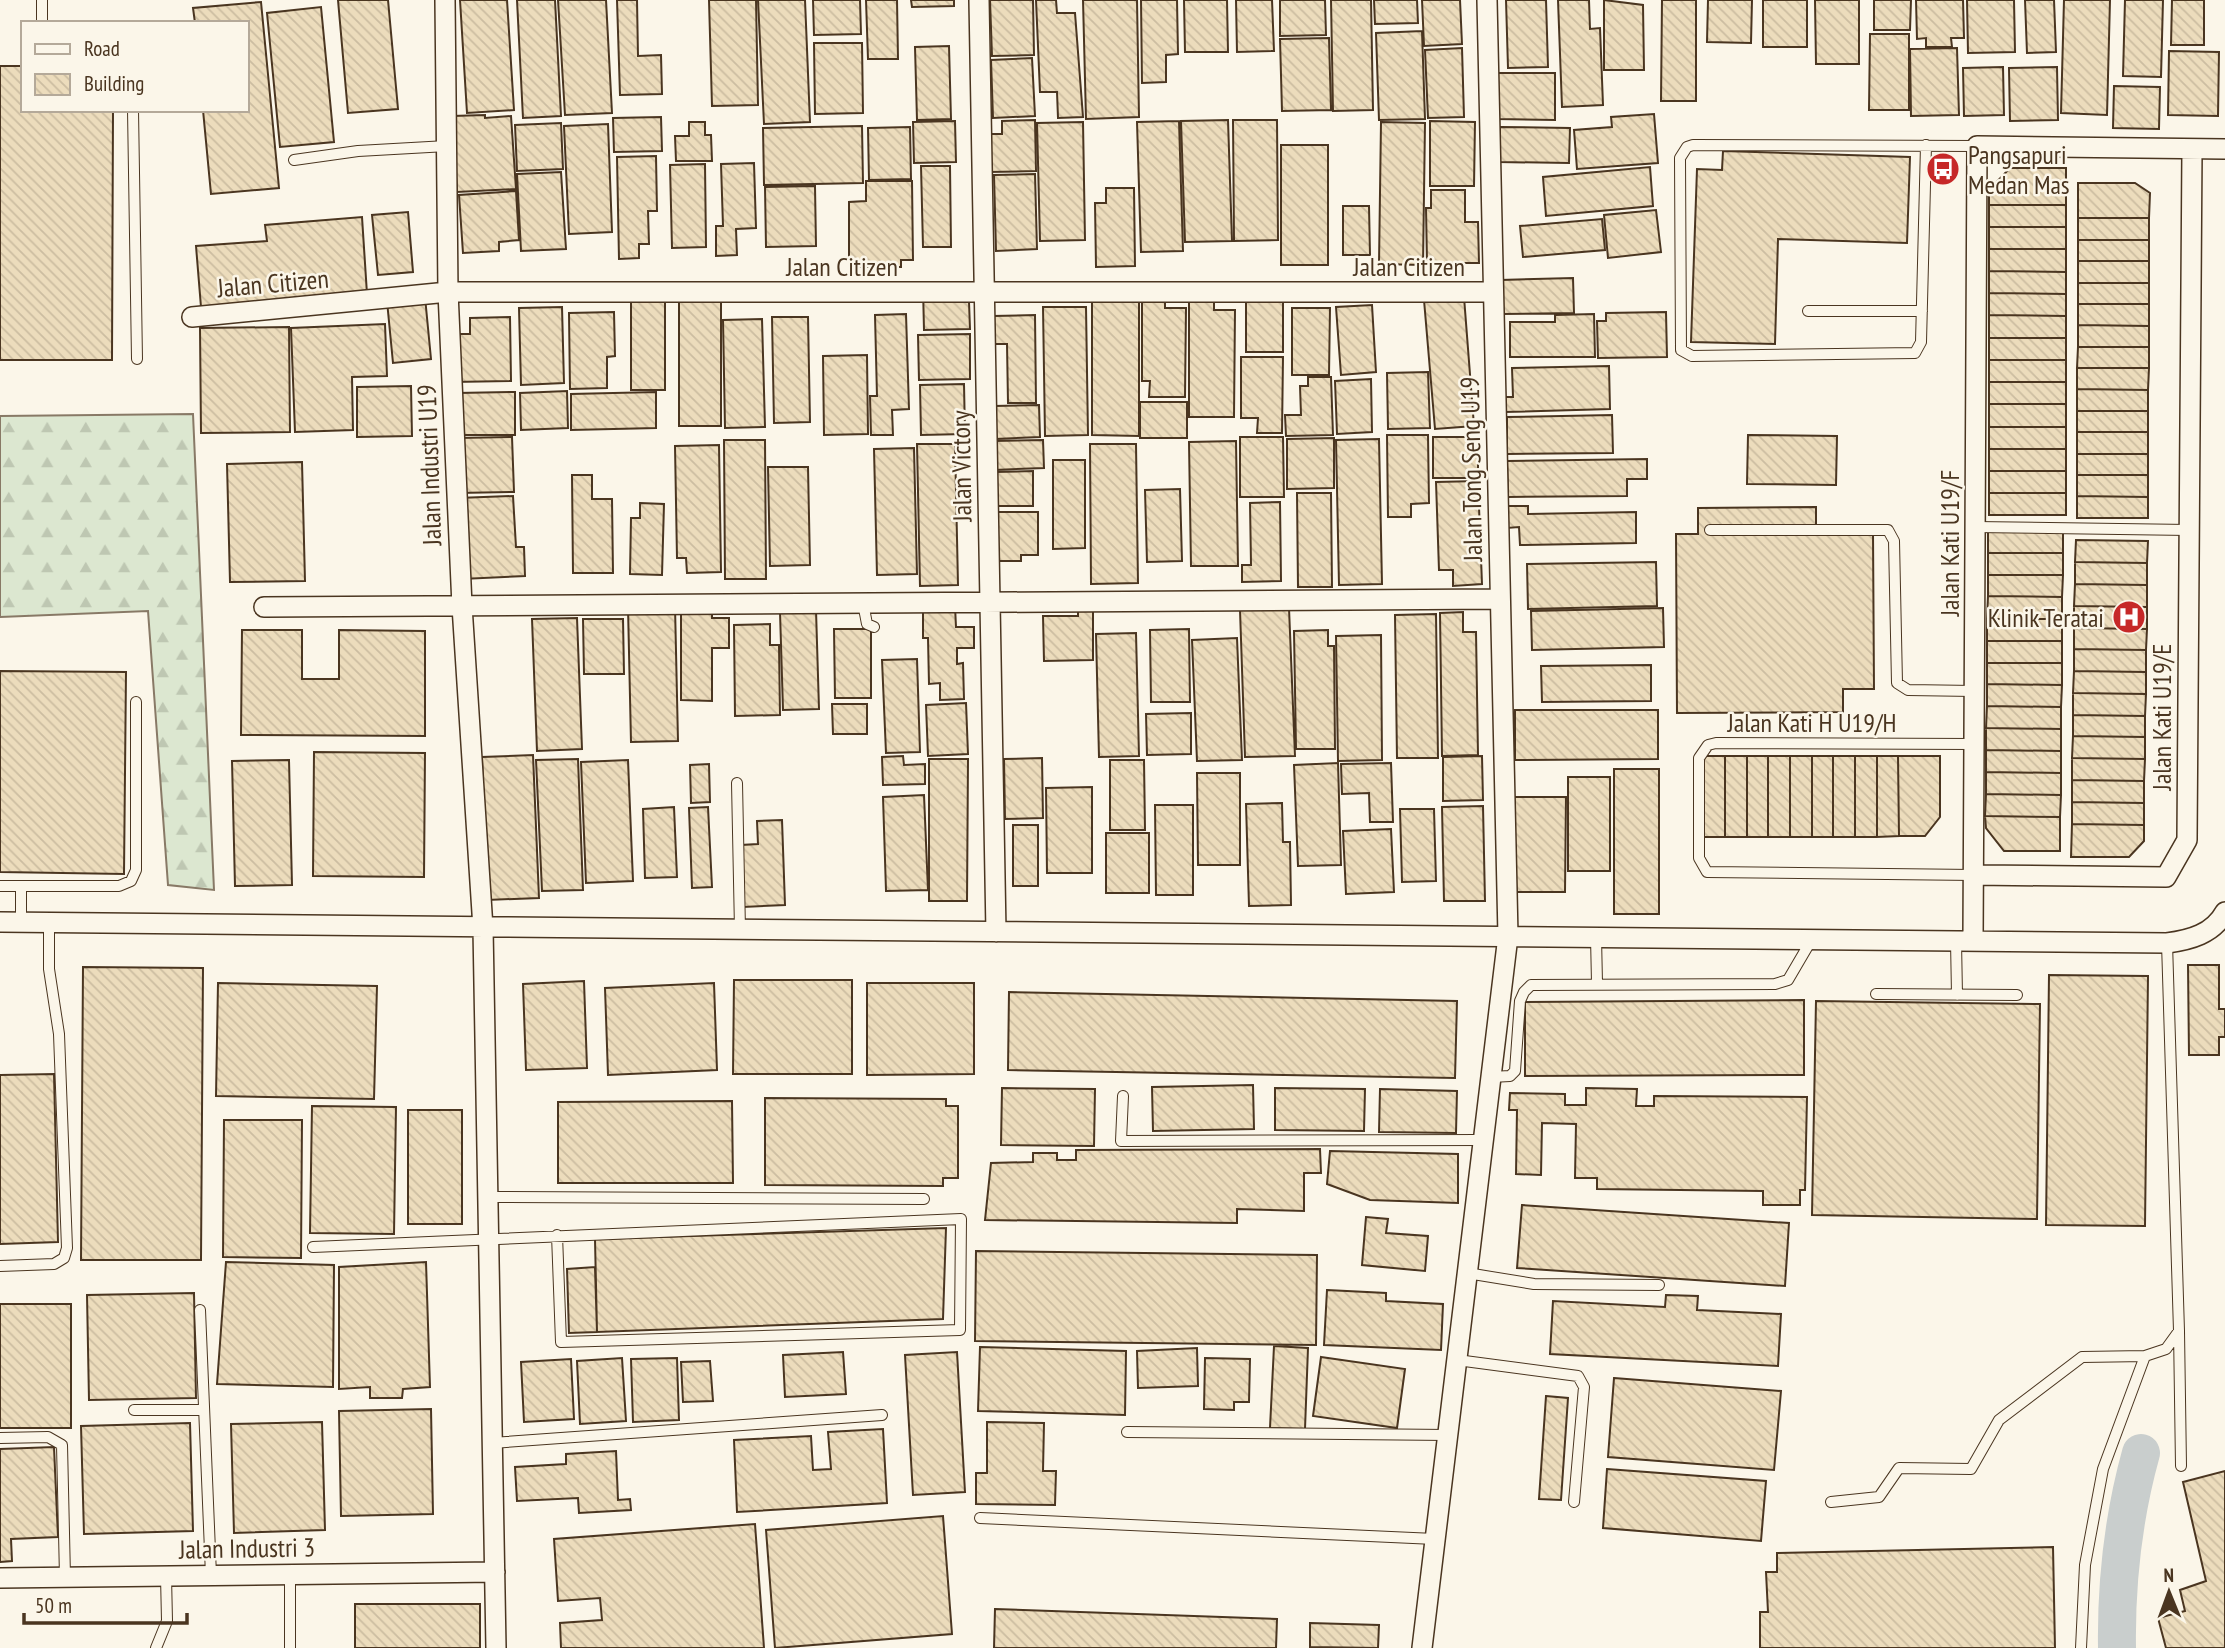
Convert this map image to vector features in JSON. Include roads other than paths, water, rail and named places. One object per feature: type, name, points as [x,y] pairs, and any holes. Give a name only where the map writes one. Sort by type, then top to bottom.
[{"type":"street","name":"Jalan Industri U19","points":[[445,0],[448,292],[462,606],[483,928],[496,1648]]},
{"type":"street","name":"Jalan Victory","points":[[979,0],[996,932]]},
{"type":"street","name":"Jalan Tong Seng U19","points":[[1422,1648],[1508,936],[1487,0]]},
{"type":"street","points":[[1977,146],[2225,149]]},
{"type":"street","name":"Jalan Kati U19/F","points":[[1965,941],[1974,875],[1977,146]]},
{"type":"street","name":"Jalan Kati U19/E","points":[[1974,875],[2166,877],[2187,840],[2192,149]]},
{"type":"street","name":"Jalan Citizen","points":[[192,317],[448,292],[1493,292]]},
{"type":"street","points":[[264,607],[1500,599]]},
{"type":"street","points":[[0,922],[2167,943],[2189,940],[2212,929],[2225,912]]},
{"type":"street","name":"Jalan Industri 3","points":[[0,1577],[495,1572]]},
{"type":"lane","points":[[41,21],[42,0]]},
{"type":"lane","points":[[133,112],[138,359]]},
{"type":"lane","points":[[1926,145],[1920,348],[1908,354],[1685,355],[1679,344],[1680,158],[1687,147],[1693,145],[1926,145],[1977,146]]},
{"type":"lane","points":[[293,160],[372,149],[447,146]]},
{"type":"lane","points":[[1808,311],[1922,311]]},
{"type":"lane","points":[[1975,527],[2189,530]]},
{"type":"lane","points":[[1710,530],[1888,530],[1894,541],[1897,683],[1908,690],[1974,691]]},
{"type":"lane","points":[[863,604],[867,624],[874,627]]},
{"type":"lane","points":[[0,886],[120,886],[135,876],[136,702]]},
{"type":"lane","name":"Jalan Kati H U19/H","points":[[1974,744],[1716,743],[1702,750],[1699,758],[1699,858],[1707,872],[1974,875]]},
{"type":"lane","points":[[737,783],[740,930]]},
{"type":"lane","points":[[21,887],[21,922]]},
{"type":"lane","points":[[0,1266],[54,1264],[64,1258],[67,1248],[59,1034],[49,969],[49,923]]},
{"type":"lane","points":[[1596,937],[1597,983]]},
{"type":"lane","points":[[1491,1077],[1503,1077],[1515,1071],[1520,1001],[1531,985],[1782,983],[1793,974],[1812,939]]},
{"type":"lane","points":[[1957,995],[1965,941]]},
{"type":"lane","points":[[2167,943],[2179,1331],[2180,1466]]},
{"type":"lane","points":[[1876,994],[2017,995]]},
{"type":"lane","points":[[1123,1096],[1121,1141],[1483,1140]]},
{"type":"lane","points":[[488,1197],[924,1199]]},
{"type":"lane","points":[[313,1247],[489,1238],[961,1219],[960,1330],[561,1342],[557,1236]]},
{"type":"lane","points":[[1467,1273],[1534,1284],[1659,1286]]},
{"type":"lane","points":[[201,1310],[211,1575]]},
{"type":"lane","points":[[1831,1502],[1879,1497],[1899,1468],[1971,1469],[1999,1420],[2082,1357],[2145,1356],[2166,1349],[2179,1331]]},
{"type":"lane","points":[[2081,1648],[2085,1565],[2103,1469],[2145,1356]]},
{"type":"lane","points":[[1457,1360],[1578,1376],[1584,1387],[1574,1502]]},
{"type":"lane","points":[[134,1410],[204,1410]]},
{"type":"lane","points":[[492,1443],[882,1415]]},
{"type":"lane","points":[[1126,1432],[1448,1435]]},
{"type":"lane","points":[[0,1438],[48,1437],[62,1445],[65,1577]]},
{"type":"lane","points":[[981,1518],[1435,1539]]},
{"type":"lane","points":[[290,1574],[290,1648]]},
{"type":"lane","points":[[156,1648],[167,1621],[166,1576]]},
{"type":"waterway","points":[[2117,1648],[2122,1550],[2141,1453]]},
{"type":"place","name":"Pangsapuri Medan Mas","points":[[1943,169]]},
{"type":"place","name":"Klinik Teratai","points":[[2129,617]]}]
